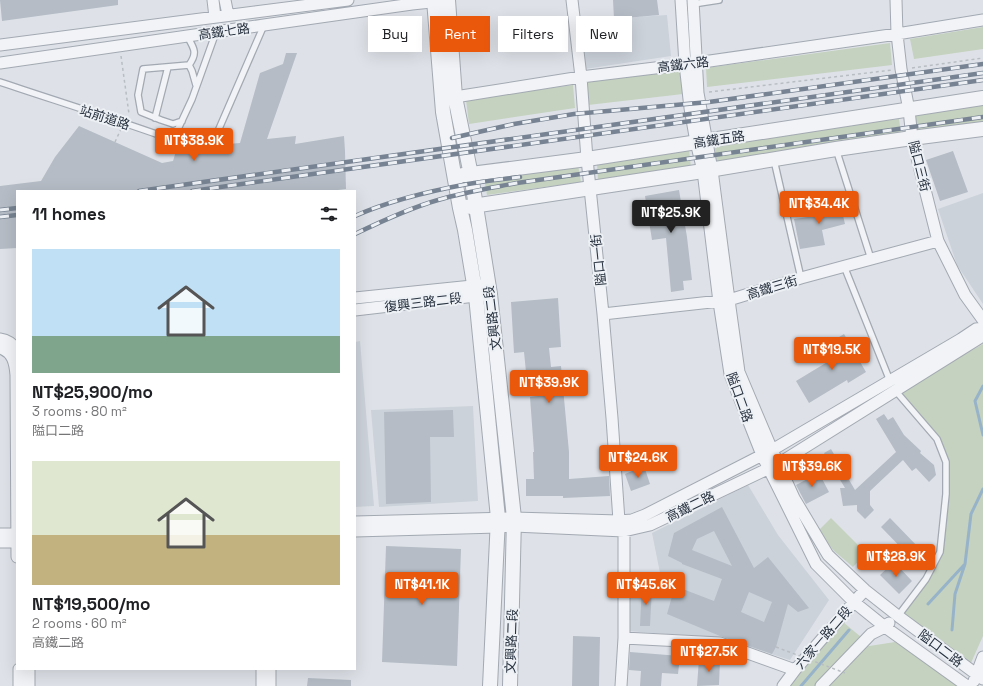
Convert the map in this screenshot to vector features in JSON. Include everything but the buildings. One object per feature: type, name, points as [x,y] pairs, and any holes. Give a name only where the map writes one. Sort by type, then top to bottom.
[{"type":"street","points":[[213,0],[215,17]]},
{"type":"street","points":[[225,0],[228,15]]},
{"type":"street","name":"高鐵七路","points":[[0,45],[348,0]]},
{"type":"street","name":"隘口一街","points":[[572,0],[581,77],[587,159],[603,314],[621,526],[624,638],[621,686]]},
{"type":"street","name":"隘口二路","points":[[681,0],[701,141],[707,171],[724,301],[739,372],[767,452],[816,564],[854,602],[885,627],[967,686]]},
{"type":"street","name":"隘口三街","points":[[896,0],[897,34],[901,69],[909,110],[912,138],[938,241],[965,295],[983,320]]},
{"type":"street","name":"高鐵七路","points":[[0,63],[441,1]]},
{"type":"street","name":"文興路二段","points":[[441,1],[455,98],[471,175],[490,289],[514,522],[510,686]]},
{"type":"street","name":"文興路二段","points":[[441,1],[443,112],[475,291],[498,523],[490,686]]},
{"type":"street","name":"隘口二路","points":[[691,63],[693,2]]},
{"type":"street","name":"高鐵六路","points":[[455,98],[581,77],[897,34],[983,20]]},
{"type":"street","name":"高鐵五路","points":[[454,176],[587,159],[983,98]]},
{"type":"street","points":[[460,208],[707,171],[836,149],[983,129]]},
{"type":"street","name":"高鐵三街","points":[[603,314],[724,301],[801,278],[938,241]]},
{"type":"street","name":"復興三路二段","points":[[356,310],[490,289]]},
{"type":"street","name":"復興三路二段","points":[[356,298],[475,291]]},
{"type":"street","name":"高鐵二路","points":[[356,532],[514,522],[650,526],[773,466],[976,329],[983,328]]},
{"type":"street","name":"高鐵二路","points":[[621,526],[645,515],[893,386],[983,335]]},
{"type":"street","points":[[0,340],[5,340],[16,349]]},
{"type":"street","points":[[0,348],[10,354],[14,363],[16,375]]},
{"type":"street","name":"隘口二路","points":[[773,466],[828,555],[865,590],[980,676]]},
{"type":"street","name":"高鐵二路","points":[[356,522],[498,523]]},
{"type":"street","points":[[0,534],[16,534]]},
{"type":"street","points":[[0,542],[16,542]]},
{"type":"street","name":"六家一路二段","points":[[783,686],[795,670],[865,590]]},
{"type":"street","points":[[821,686],[870,634],[885,627],[898,616]]},
{"type":"street","points":[[624,638],[720,643],[795,670]]},
{"type":"street","points":[[972,686],[980,676],[983,657]]},
{"type":"street","points":[[19,670],[19,686]]},
{"type":"street","points":[[29,670],[29,686]]},
{"type":"street","points":[[262,670],[262,686]]},
{"type":"street","points":[[270,670],[270,686]]},
{"type":"lane","points":[[693,2],[719,0]]},
{"type":"lane","points":[[215,138],[264,25]]},
{"type":"lane","points":[[162,136],[178,129],[192,99],[216,32]]},
{"type":"lane","points":[[187,36],[195,52],[189,65]]},
{"type":"lane","points":[[189,65],[196,86]]},
{"type":"lane","points":[[182,121],[173,124],[141,112],[138,95],[143,69],[189,65]]},
{"type":"lane","points":[[154,118],[168,67]]},
{"type":"lane","name":"站前道路","points":[[0,82],[124,122],[162,136]]},
{"type":"lane","points":[[836,149],[872,259]]},
{"type":"lane","points":[[774,160],[801,278]]},
{"type":"lane","points":[[844,266],[893,386],[937,440],[946,462],[946,494],[940,552],[926,579],[898,616]]},
{"type":"path","points":[[121,53],[129,114]]},
{"type":"path","points":[[694,94],[983,58]]},
{"type":"path","points":[[116,142],[122,127]]},
{"type":"path","points":[[162,136],[198,142],[215,138]]},
{"type":"path","points":[[776,647],[845,673]]},
{"type":"shaded area","points":[[667,15],[671,56],[585,69],[583,52],[632,52],[632,17]]},
{"type":"shaded area","points":[[983,193],[983,304],[957,265],[938,209]]},
{"type":"shaded area","points":[[360,341],[374,506],[356,507],[356,342]]},
{"type":"shaded area","points":[[473,406],[478,501],[379,507],[371,410]]},
{"type":"shaded area","points":[[748,485],[778,535],[829,600],[790,660],[722,638],[627,631],[627,580],[662,583],[652,533]]},
{"type":"green space","points":[[983,27],[983,49],[914,59],[910,39]]},
{"type":"green space","points":[[890,43],[892,65],[707,87],[706,68]]},
{"type":"green space","points":[[681,71],[683,94],[588,105],[587,81]]},
{"type":"green space","points":[[573,85],[575,108],[469,124],[466,100]]},
{"type":"green space","points":[[983,105],[983,125],[918,134],[915,116]]},
{"type":"green space","points":[[899,119],[901,134],[717,163],[714,142]]},
{"type":"green space","points":[[689,149],[691,168],[598,181],[597,163]]},
{"type":"green space","points":[[578,165],[581,182],[487,195],[484,178]]},
{"type":"green space","points":[[983,344],[983,636],[970,665],[902,614],[928,581],[943,553],[946,526],[949,460],[940,437],[900,391]]},
{"type":"green space","points":[[831,518],[866,553],[853,567],[834,551],[818,531]]},
{"type":"green space","points":[[843,622],[861,637],[816,686],[790,686]]},
{"type":"green space","points":[[895,642],[957,684],[956,686],[829,686],[863,647]]},
{"type":"waterway","points":[[983,386],[975,401],[983,435]]},
{"type":"waterway","points":[[952,630],[955,594],[965,564],[971,514],[983,489]]},
{"type":"waterway","points":[[928,604],[964,565]]},
{"type":"waterway","points":[[801,686],[849,630]]},
{"type":"railway","points":[[452,138],[514,124],[574,114],[709,102],[983,64]]},
{"type":"railway","points":[[146,190],[983,73]]},
{"type":"railway","points":[[199,190],[983,80]]},
{"type":"railway","points":[[356,234],[396,215],[428,203],[487,188],[983,117]]},
{"type":"railway","points":[[356,216],[382,205],[425,193],[468,184],[520,177]]},
{"type":"railway","points":[[0,210],[16,208]]},
{"type":"railway","points":[[0,217],[16,215]]}]
